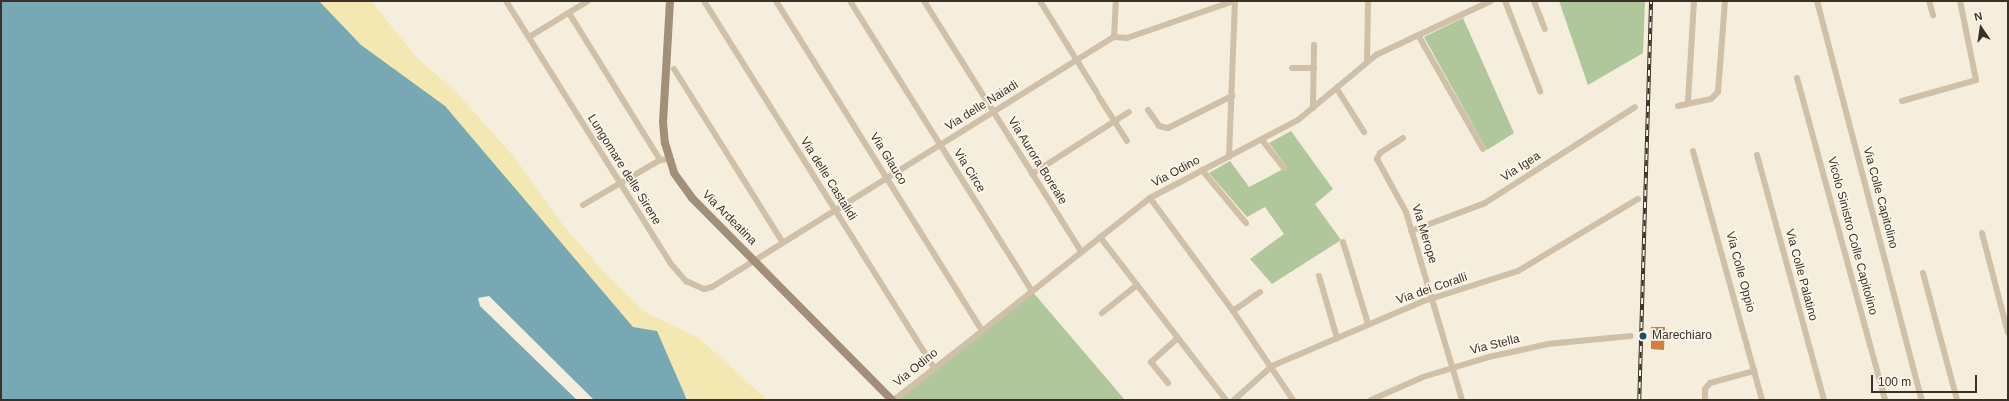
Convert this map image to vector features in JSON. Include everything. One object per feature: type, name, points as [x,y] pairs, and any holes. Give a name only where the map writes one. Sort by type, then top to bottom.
[{"type":"main road","name":"Via Ardeatina","points":[[670,1],[663,122],[664,160],[688,193],[892,400]]},
{"type":"street","name":"Lungomare delle Sirene","points":[[506,1],[619,184],[674,268],[693,285],[711,288],[755,261]]},
{"type":"street","points":[[529,37],[588,1]]},
{"type":"street","name":"Via delle Castalidi","points":[[704,1],[834,211],[934,368]]},
{"type":"street","name":"Via Glauco","points":[[776,1],[981,329]]},
{"type":"street","name":"Via Circe","points":[[850,1],[1031,290]]},
{"type":"street","name":"Via Aurora Boreale","points":[[924,1],[1081,251]]},
{"type":"street","points":[[1040,1],[1127,140]]},
{"type":"street","points":[[1114,37],[1116,1]]},
{"type":"street","points":[[1229,157],[1235,1]]},
{"type":"street","name":"Via delle Naiadi","points":[[755,261],[1114,37],[1127,38],[1235,1]]},
{"type":"street","points":[[1367,61],[1368,1]]},
{"type":"street","name":"Via Odino","points":[[895,400],[981,329],[1150,198],[1262,140],[1314,108],[1367,61],[1491,1]]},
{"type":"street","points":[[1505,1],[1540,91]]},
{"type":"street","points":[[1534,1],[1545,29]]},
{"type":"street","points":[[1688,102],[1694,1]]},
{"type":"street","points":[[1678,106],[1688,102],[1711,99],[1718,92],[1725,1]]},
{"type":"street","name":"Via Colle Capitolino","points":[[1817,1],[1922,400]]},
{"type":"street","points":[[1929,1],[1933,15]]},
{"type":"street","points":[[1902,101],[1976,80],[1960,1]]},
{"type":"street","points":[[569,13],[664,160],[583,205]]},
{"type":"street","points":[[1418,35],[1483,149]]},
{"type":"street","points":[[1314,45],[1314,108]]},
{"type":"street","points":[[1292,68],[1314,68]]},
{"type":"street","points":[[674,69],[783,244]]},
{"type":"street","name":"Vicolo Sinistro Colle Capitolino","points":[[1797,78],[1885,400]]},
{"type":"street","points":[[1337,89],[1364,132]]},
{"type":"street","points":[[1148,110],[1159,126],[1168,128],[1232,96]]},
{"type":"street","name":"Via Igea","points":[[1411,231],[1481,205],[1635,107]]},
{"type":"street","points":[[1032,174],[1129,112]]},
{"type":"street","name":"Via Merope","points":[[1403,138],[1380,153],[1377,159],[1402,202],[1462,400]]},
{"type":"street","points":[[1262,140],[1284,168]]},
{"type":"street","name":"Via Colle Oppio","points":[[1693,151],[1762,400]]},
{"type":"street","name":"Via Colle Palatino","points":[[1757,155],[1824,400]]},
{"type":"street","name":"Via Odino","points":[[1202,170],[1246,223]]},
{"type":"street","points":[[1150,198],[1233,310],[1272,366],[1293,400]]},
{"type":"street","name":"Via dei Coralli","points":[[1234,400],[1272,366],[1432,298],[1518,271],[1638,199]]},
{"type":"street","points":[[1982,233],[2008,333]]},
{"type":"street","points":[[1100,237],[1226,400]]},
{"type":"street","points":[[1343,242],[1368,324]]},
{"type":"street","points":[[1923,273],[1957,400]]},
{"type":"street","points":[[1319,276],[1337,338]]},
{"type":"street","points":[[1102,314],[1137,285]]},
{"type":"street","points":[[1233,310],[1260,292]]},
{"type":"street","name":"Via Stella","points":[[1371,400],[1452,367],[1548,344],[1631,336]]},
{"type":"street","points":[[1168,383],[1151,362],[1178,338]]},
{"type":"street","points":[[1705,400],[1705,389],[1710,383],[1754,371]]},
{"type":"green space","points":[[1559,1],[1645,1],[1643,53],[1588,85]]},
{"type":"green space","points":[[1463,18],[1514,133],[1487,150],[1424,37]]},
{"type":"green space","points":[[1291,131],[1333,189],[1315,204],[1341,240],[1272,284],[1250,259],[1284,234],[1265,207],[1247,217],[1209,173],[1230,161],[1249,187],[1287,167],[1269,143]]},
{"type":"green space","points":[[1031,290],[1125,400],[889,400]]},
{"type":"sand","points":[[310,1],[371,1],[417,58],[456,92],[515,158],[563,225],[604,272],[645,312],[699,338],[767,400],[689,400],[652,350]]},
{"type":"water","points":[[1,1],[319,1],[361,45],[445,106],[633,327],[657,331],[687,400],[594,400],[489,296],[478,298],[480,306],[577,400],[1,400]]},
{"type":"building","points":[[1651,327],[1665,327],[1664,350],[1651,349]]},
{"type":"railway","points":[[1639,400],[1651,1]]},
{"type":"place","name":"Marechiaro","points":[[1643,336]]}]
